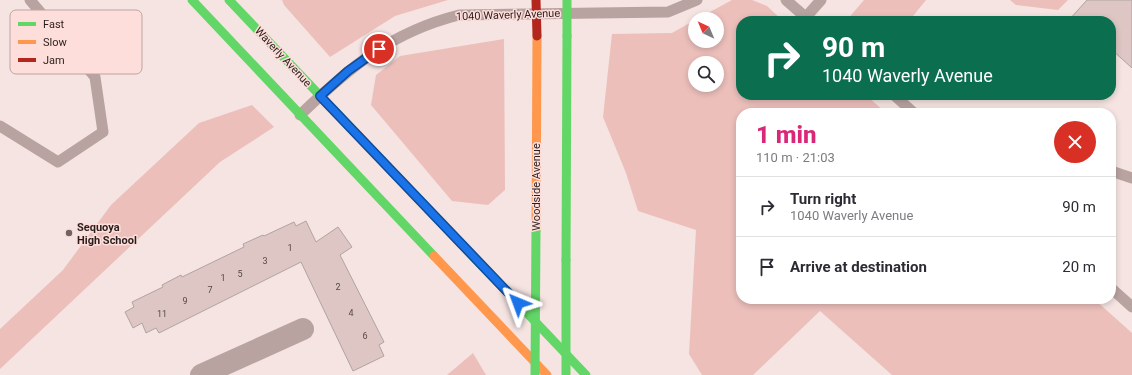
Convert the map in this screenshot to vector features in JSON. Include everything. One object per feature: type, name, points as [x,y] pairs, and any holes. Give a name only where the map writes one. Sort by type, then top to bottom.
[{"type":"main road","points":[[192,0],[547,375]]},
{"type":"main road","name":"Waverly Avenue","points":[[229,0],[586,375]]},
{"type":"main road","name":"Woodside Avenue","points":[[535,375],[536,0]]},
{"type":"main road","points":[[566,375],[567,0]]},
{"type":"street","points":[[201,375],[303,329]]},
{"type":"lane","points":[[30,0],[38,10]]},
{"type":"lane","name":"1040 Waverly Avenue","points":[[300,114],[348,71],[391,41],[435,21],[459,15],[668,12],[697,0]]},
{"type":"lane","points":[[786,0],[805,16]]},
{"type":"lane","points":[[810,16],[822,0]]},
{"type":"lane","points":[[0,126],[58,162],[103,132],[95,78],[92,74]]},
{"type":"lane","points":[[900,100],[908,108]]},
{"type":"lane","points":[[1116,173],[1132,178]]},
{"type":"lane","points":[[1116,293],[1132,307]]},
{"type":"shaded area","points":[[282,0],[448,0],[395,16],[330,57],[284,5]]},
{"type":"shaded area","points":[[732,0],[752,0],[767,6],[778,16],[736,16],[736,100],[872,100],[880,108],[736,108],[736,304],[1100,304],[1132,333],[1132,375],[892,375],[820,311],[753,375],[702,375],[689,354],[696,230],[638,211],[626,173],[603,117],[612,34],[672,33],[688,24],[688,48],[724,48],[724,12],[710,12]]},
{"type":"shaded area","points":[[864,0],[926,0],[913,16],[850,16]]},
{"type":"shaded area","points":[[1010,0],[1068,0],[1058,10],[1016,5]]},
{"type":"shaded area","points":[[504,39],[505,190],[488,205],[452,201],[371,105],[376,75],[400,56]]},
{"type":"shaded area","points":[[252,105],[274,127],[220,162],[0,369],[0,329],[63,270],[111,205],[199,123]]},
{"type":"shaded area","points":[[473,353],[486,375],[447,375]]},
{"type":"building","points":[[1087,0],[1132,0],[1132,68],[1116,54],[1116,16],[1073,16]]},
{"type":"building","points":[[306,221],[316,242],[338,227],[352,247],[340,255],[384,342],[379,345],[384,356],[353,371],[301,262],[159,333],[156,328],[146,333],[142,323],[133,328],[125,312],[134,307],[132,302],[163,287],[162,285],[181,275],[182,277],[244,247],[243,244],[294,222],[296,226]]},
{"type":"traffic: fast","points":[[192,0],[434,256]]},
{"type":"traffic: fast","points":[[229,0],[586,375]]},
{"type":"traffic: fast","points":[[567,0],[567,36]]},
{"type":"traffic: fast","points":[[566,260],[567,36]]},
{"type":"traffic: fast","points":[[535,375],[536,230]]},
{"type":"traffic: fast","points":[[566,260],[566,375]]},
{"type":"traffic: slow","points":[[536,230],[537,36]]},
{"type":"traffic: slow","points":[[434,256],[547,375]]},
{"type":"traffic: jam","points":[[536,0],[537,36]]},
{"type":"place","name":"Sequoya High School","points":[[69,233]]},
{"type":"route","points":[[379,49],[348,71],[320,96],[518,303]]}]
